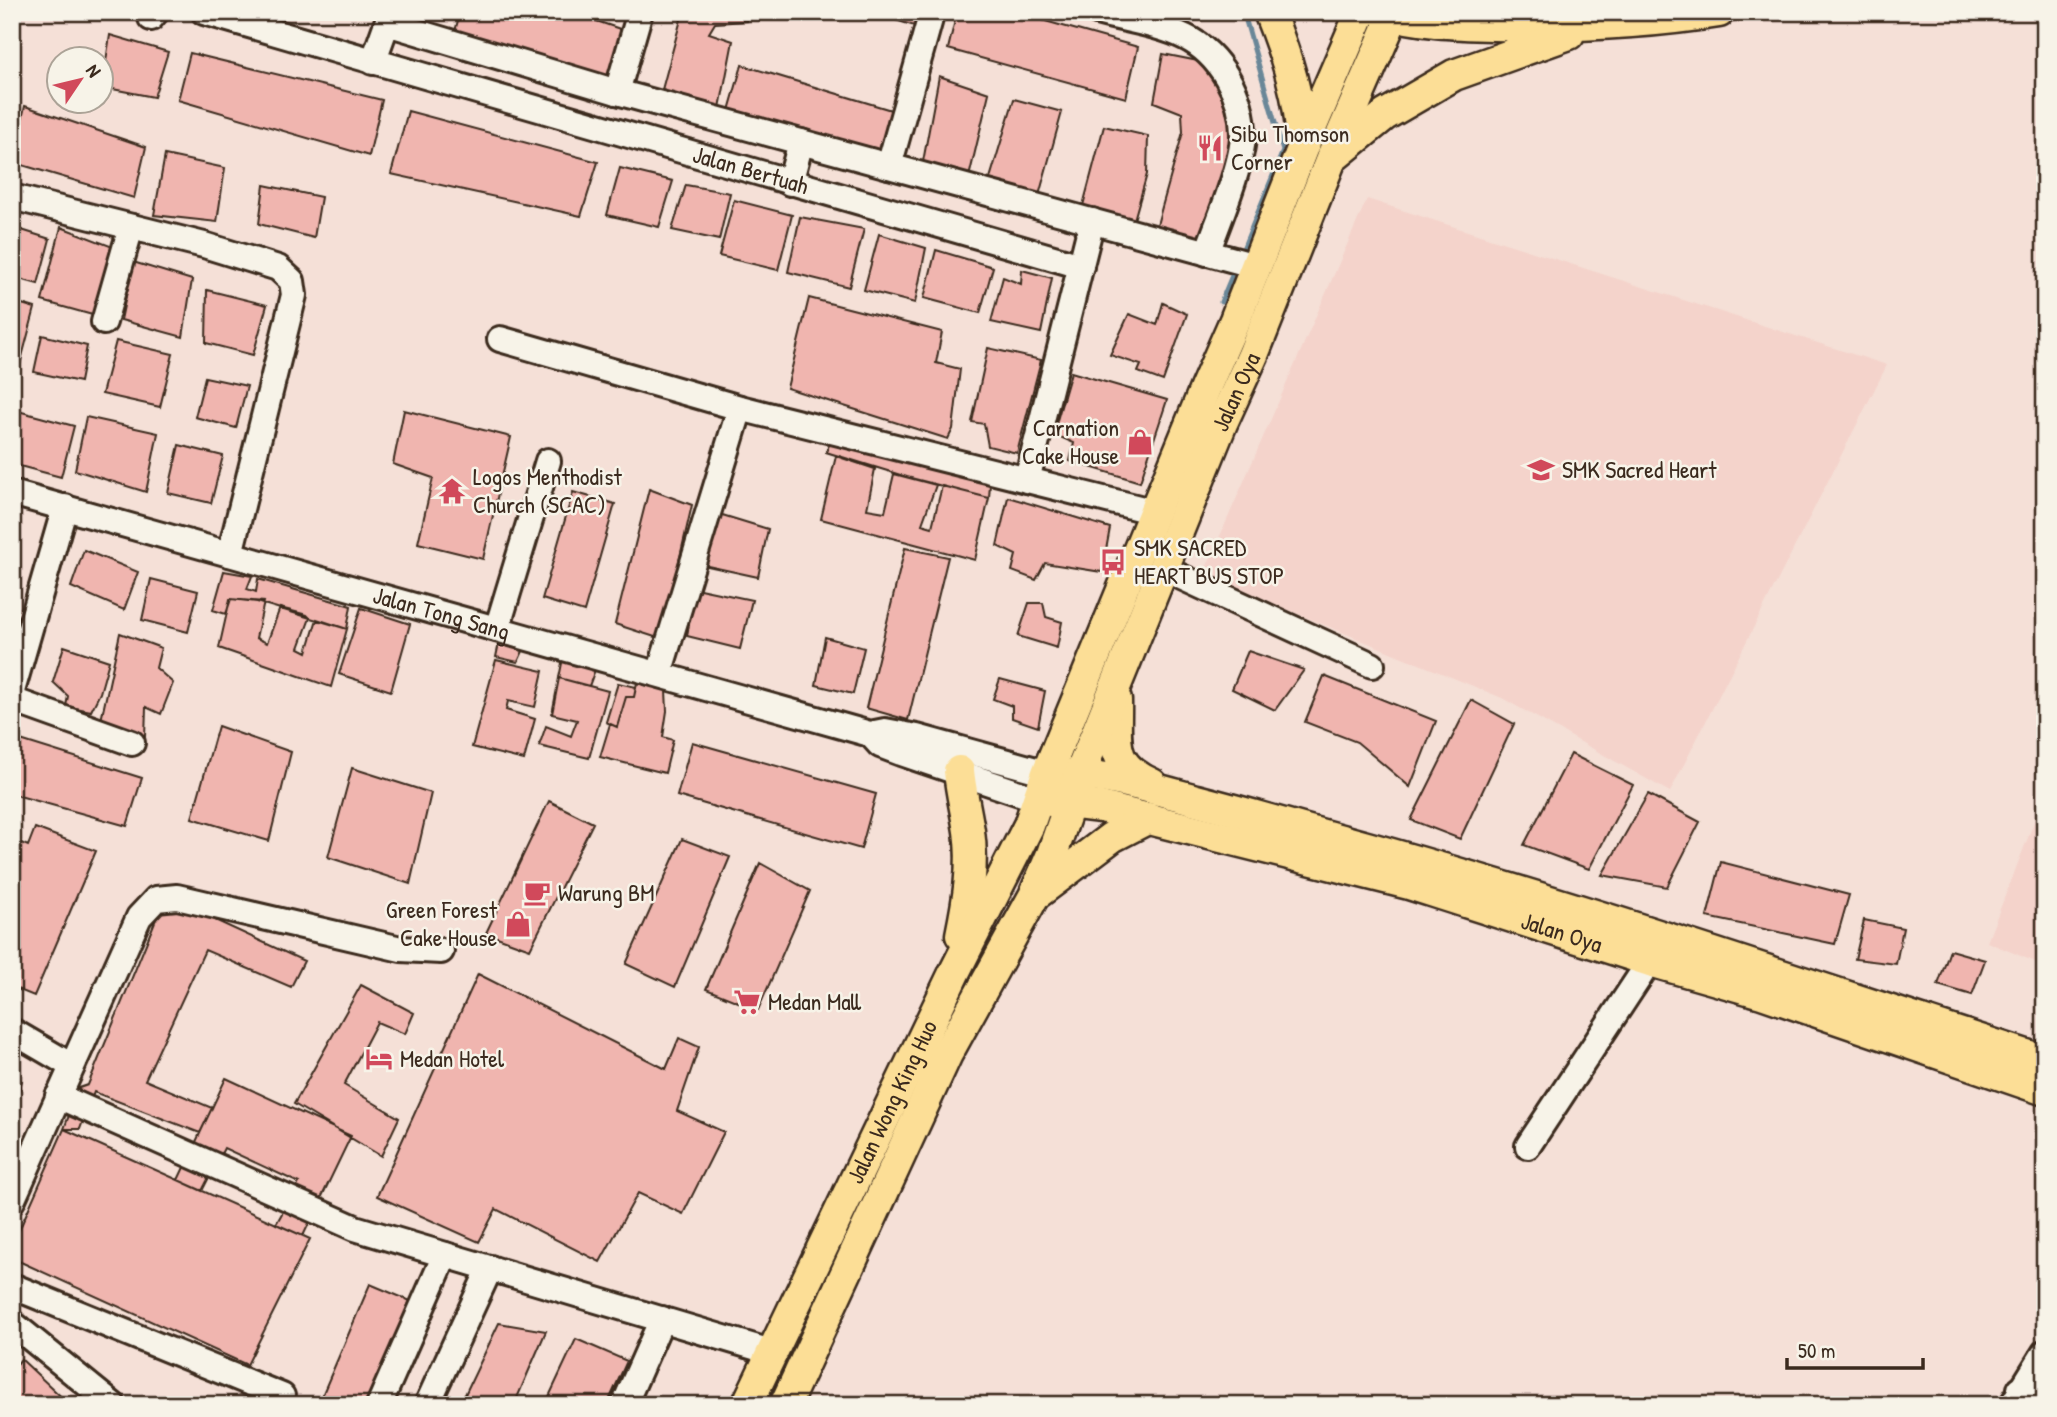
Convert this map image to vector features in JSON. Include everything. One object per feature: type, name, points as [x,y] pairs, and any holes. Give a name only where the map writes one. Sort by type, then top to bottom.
[{"type":"main road","points":[[1269,12],[1287,61],[1301,116],[1302,149]]},
{"type":"main road","name":"Jalan Oya","points":[[1042,786],[1155,512],[1233,260],[1302,149],[1361,12]]},
{"type":"main road","points":[[1390,13],[1450,23],[1533,26],[1677,19],[1719,12]]},
{"type":"main road","name":"Jalan Oya","points":[[1070,803],[1390,13]]},
{"type":"main road","points":[[1331,159],[1385,115],[1454,75],[1599,23]]},
{"type":"main road","points":[[1115,690],[1117,752],[1121,762],[1136,777],[1170,792]]},
{"type":"main road","points":[[954,973],[970,895],[971,876],[969,832],[959,771]]},
{"type":"main road","name":"Jalan Oya","points":[[1042,786],[1080,774],[1170,792],[1412,859],[1655,933],[1771,973],[2045,1060]]},
{"type":"main road","name":"Jalan Oya","points":[[1042,786],[1070,803],[1149,818],[1409,884],[1650,961],[1762,993],[2045,1090]]},
{"type":"main road","name":"Jalan Wong King Huo","points":[[747,1405],[954,973],[1029,825],[1042,786]]},
{"type":"main road","name":"Jalan Wong King Huo","points":[[785,1405],[947,1054],[1034,896],[1070,803]]},
{"type":"main road","points":[[1034,896],[1088,853],[1149,818]]},
{"type":"street","name":"Jalan Bertuah","points":[[204,12],[1081,266]]},
{"type":"street","points":[[617,92],[640,12]]},
{"type":"street","points":[[889,166],[932,12]]},
{"type":"street","points":[[373,62],[387,23],[617,92],[1233,260],[1238,163],[1243,135],[1239,108],[1228,78],[1208,50],[1184,36],[1097,12]]},
{"type":"street","points":[[790,183],[801,142]]},
{"type":"street","points":[[14,197],[204,245],[278,268],[286,273],[295,288],[230,554]]},
{"type":"street","points":[[1027,480],[1092,221]]},
{"type":"street","points":[[104,323],[131,228]]},
{"type":"street","points":[[500,339],[740,408],[1155,512]]},
{"type":"street","points":[[659,674],[740,408]]},
{"type":"street","points":[[497,629],[548,461]]},
{"type":"street","name":"Jalan Tong Sang","points":[[12,493],[870,734],[885,731],[917,737],[1042,786]]},
{"type":"street","points":[[12,691],[65,508]]},
{"type":"street","points":[[1164,569],[1372,665]]},
{"type":"street","points":[[12,700],[132,743]]},
{"type":"street","name":"Jalan Tong Sang","points":[[870,734],[880,744],[891,749],[959,771],[1042,786]]},
{"type":"street","points":[[12,1202],[139,917],[156,899],[177,897],[401,949],[441,951]]},
{"type":"street","points":[[1528,1146],[1650,961]]},
{"type":"street","points":[[12,1031],[72,1066]]},
{"type":"street","points":[[58,1097],[355,1228],[771,1352]]},
{"type":"street","points":[[379,1405],[445,1255]]},
{"type":"street","points":[[427,1405],[490,1268]]},
{"type":"street","points":[[12,1286],[282,1396]]},
{"type":"street","points":[[624,1405],[662,1319]]},
{"type":"street","points":[[12,1322],[113,1405]]},
{"type":"street","points":[[2044,1405],[2016,1397],[2045,1352]]},
{"type":"shaded area","name":"SMK Sacred Heart","points":[[1367,199],[1887,365],[1670,792],[1502,698],[1203,575]]},
{"type":"shaded area","points":[[2045,794],[2045,966],[1987,942]]},
{"type":"building","points":[[570,12],[623,30],[610,80],[454,35],[460,13]]},
{"type":"building","points":[[683,12],[746,12],[747,21],[715,23],[709,33],[733,41],[719,113],[660,97]]},
{"type":"building","points":[[870,12],[929,12],[924,29]]},
{"type":"building","points":[[957,12],[1013,12],[1138,47],[1126,98],[948,49]]},
{"type":"building","points":[[110,35],[168,52],[154,97],[116,90],[116,46],[108,46]]},
{"type":"building","points":[[190,53],[382,100],[369,156],[178,100]]},
{"type":"building","points":[[1163,54],[1208,63],[1233,117],[1233,139],[1204,250],[1155,232],[1183,132],[1182,113],[1154,102]]},
{"type":"building","points":[[742,65],[901,113],[887,161],[728,114]]},
{"type":"building","points":[[939,76],[989,93],[969,177],[922,167]]},
{"type":"building","points":[[1014,99],[1062,112],[1038,199],[988,185]]},
{"type":"building","points":[[25,106],[46,113],[46,116],[55,116],[146,147],[134,198],[12,162]]},
{"type":"building","points":[[408,111],[598,162],[581,216],[391,174]]},
{"type":"building","points":[[1104,126],[1148,136],[1147,174],[1132,227],[1081,213]]},
{"type":"building","points":[[165,155],[225,168],[217,222],[154,215]]},
{"type":"building","points":[[620,168],[673,181],[659,227],[607,215]]},
{"type":"building","points":[[264,185],[321,197],[314,238],[259,224]]},
{"type":"building","points":[[686,185],[730,193],[719,240],[672,230]]},
{"type":"building","points":[[734,200],[792,215],[778,270],[719,256]]},
{"type":"building","points":[[800,217],[864,229],[849,287],[788,272]]},
{"type":"building","points":[[12,227],[50,239],[38,284],[12,277]]},
{"type":"building","points":[[61,227],[113,247],[96,316],[42,301]]},
{"type":"building","points":[[879,234],[926,248],[915,303],[864,290]]},
{"type":"building","points":[[936,250],[993,267],[980,313],[924,298]]},
{"type":"building","points":[[133,262],[192,280],[183,337],[121,320]]},
{"type":"building","points":[[1022,270],[1052,278],[1041,333],[991,322],[1003,277],[1021,284]]},
{"type":"building","points":[[207,290],[267,305],[253,355],[206,343]]},
{"type":"building","points":[[809,298],[942,332],[936,363],[960,369],[953,429],[948,439],[787,388]]},
{"type":"building","points":[[12,301],[35,308],[18,372],[12,370]]},
{"type":"building","points":[[1163,303],[1187,314],[1163,381],[1138,372],[1141,365],[1110,355],[1129,314],[1157,325]]},
{"type":"building","points":[[42,335],[87,346],[80,382],[34,372]]},
{"type":"building","points":[[116,341],[173,354],[160,407],[102,394]]},
{"type":"building","points":[[988,348],[1041,360],[1017,453],[988,446],[984,424],[972,422]]},
{"type":"building","points":[[1071,372],[1167,400],[1140,482],[1070,461],[1074,443],[1053,434]]},
{"type":"building","points":[[205,377],[247,386],[236,428],[195,417]]},
{"type":"building","points":[[404,410],[511,437],[483,559],[418,543],[433,478],[393,464]]},
{"type":"building","points":[[18,411],[74,426],[61,477],[12,464],[12,429]]},
{"type":"building","points":[[86,417],[158,433],[146,492],[75,470]]},
{"type":"building","points":[[837,426],[991,470],[989,498],[826,452]]},
{"type":"building","points":[[179,445],[223,456],[211,503],[168,493]]},
{"type":"building","points":[[836,456],[875,469],[867,509],[885,512],[894,474],[936,485],[922,524],[932,527],[942,486],[989,498],[975,560],[821,519]]},
{"type":"building","points":[[649,489],[692,505],[661,639],[615,624]]},
{"type":"building","points":[[573,492],[615,504],[584,612],[542,599]]},
{"type":"building","points":[[1008,497],[1110,528],[1102,572],[1045,563],[1036,580],[1012,571],[1016,555],[997,546]]},
{"type":"building","points":[[719,514],[768,529],[758,577],[703,565]]},
{"type":"building","points":[[905,548],[948,557],[908,720],[866,708]]},
{"type":"building","points":[[84,550],[138,572],[124,610],[71,587]]},
{"type":"building","points":[[224,571],[252,576],[247,589],[256,592],[258,579],[351,606],[347,629],[257,602],[231,599],[226,614],[213,610]]},
{"type":"building","points":[[151,579],[198,591],[188,632],[142,620]]},
{"type":"building","points":[[695,588],[752,600],[740,649],[687,636]]},
{"type":"building","points":[[230,599],[264,602],[256,638],[267,643],[280,608],[310,618],[299,648],[307,652],[317,619],[347,629],[331,687],[219,648]]},
{"type":"building","points":[[1029,603],[1043,603],[1046,617],[1062,622],[1057,648],[1018,636]]},
{"type":"building","points":[[361,608],[410,624],[391,691],[339,674]]},
{"type":"building","points":[[120,633],[161,648],[156,668],[173,683],[161,714],[146,707],[145,737],[100,725]]},
{"type":"building","points":[[825,637],[864,648],[853,694],[816,685]]},
{"type":"building","points":[[499,643],[524,649],[518,662],[496,657]]},
{"type":"building","points":[[64,646],[109,661],[100,693],[91,711],[66,706],[68,696],[53,682]]},
{"type":"building","points":[[1248,651],[1304,670],[1275,710],[1232,689]]},
{"type":"building","points":[[563,658],[596,667],[589,686],[559,678]]},
{"type":"building","points":[[496,660],[543,671],[535,707],[508,701],[506,710],[535,719],[524,760],[472,747]]},
{"type":"building","points":[[1324,676],[1436,721],[1410,787],[1357,742],[1305,722]]},
{"type":"building","points":[[559,678],[608,691],[589,758],[539,746],[546,726],[571,736],[577,720],[552,714]]},
{"type":"building","points":[[1000,679],[1045,691],[1038,727],[1012,718],[1012,706],[993,699]]},
{"type":"building","points":[[618,683],[636,687],[634,697],[626,697],[617,727],[606,722]]},
{"type":"building","points":[[637,683],[666,690],[667,711],[663,737],[673,740],[665,773],[600,757],[610,724],[617,727],[626,697],[634,697]]},
{"type":"building","points":[[1471,700],[1514,724],[1460,839],[1411,820]]},
{"type":"building","points":[[218,726],[291,752],[269,841],[192,818]]},
{"type":"building","points":[[14,738],[142,778],[127,826],[12,794]]},
{"type":"building","points":[[692,742],[876,794],[861,849],[677,796]]},
{"type":"building","points":[[1571,754],[1633,785],[1589,869],[1524,845]]},
{"type":"building","points":[[352,768],[431,793],[410,884],[328,857]]},
{"type":"building","points":[[1648,794],[1700,822],[1667,887],[1602,875]]},
{"type":"building","points":[[549,801],[593,823],[530,949],[486,933]]},
{"type":"building","points":[[35,828],[96,851],[34,996],[12,987],[12,906],[21,885],[12,884],[12,854],[14,840],[28,846]]},
{"type":"building","points":[[682,839],[730,857],[675,987],[626,964]]},
{"type":"building","points":[[1721,862],[1849,895],[1835,944],[1707,917]]},
{"type":"building","points":[[760,863],[810,891],[758,1010],[706,989]]},
{"type":"building","points":[[165,897],[304,961],[291,987],[205,950],[145,1080],[212,1108],[200,1133],[94,1092],[80,1129],[64,1129],[79,1088],[88,1085]]},
{"type":"building","points":[[1864,920],[1903,928],[1896,964],[1855,959]]},
{"type":"building","points":[[1950,950],[1985,960],[1972,995],[1938,985]]},
{"type":"building","points":[[478,974],[666,1069],[679,1038],[699,1047],[677,1111],[724,1132],[683,1214],[638,1193],[600,1262],[496,1209],[479,1242],[377,1196]]},
{"type":"building","points":[[361,985],[414,1013],[405,1034],[377,1022],[344,1085],[399,1118],[381,1156],[294,1104]]},
{"type":"building","points":[[12,1078],[22,1081],[12,1117]]},
{"type":"building","points":[[226,1078],[351,1136],[303,1236],[276,1224],[299,1183],[224,1148],[202,1191],[178,1180]]},
{"type":"building","points":[[64,1129],[310,1239],[247,1365],[12,1258],[12,1246]]},
{"type":"building","points":[[370,1284],[413,1302],[366,1405],[318,1405]]},
{"type":"building","points":[[499,1323],[546,1331],[514,1405],[460,1405]]},
{"type":"building","points":[[576,1339],[627,1361],[607,1405],[545,1405]]},
{"type":"building","points":[[21,1359],[70,1405],[12,1405],[12,1370]]},
{"type":"waterway","points":[[12,21],[24,12]]},
{"type":"waterway","points":[[1235,12],[1244,14],[1283,151],[1241,254]]},
{"type":"waterway","points":[[1221,302],[1236,266]]},
{"type":"place","name":"Sibu Thomson Corner","points":[[1210,148]]},
{"type":"place","name":"Carnation Cake House","points":[[1140,442]]},
{"type":"place","name":"SMK Sacred Heart","points":[[1541,470]]},
{"type":"place","name":"Logos Menthodist Church (SCAC)","points":[[452,491]]},
{"type":"place","name":"SMK SACRED HEART BUS STOP","points":[[1113,562]]},
{"type":"place","name":"Warung BM","points":[[537,893]]},
{"type":"place","name":"Green Forest Cake House","points":[[518,924]]},
{"type":"place","name":"Medan Mall","points":[[747,1002]]},
{"type":"place","name":"Medan Hotel","points":[[379,1059]]}]
